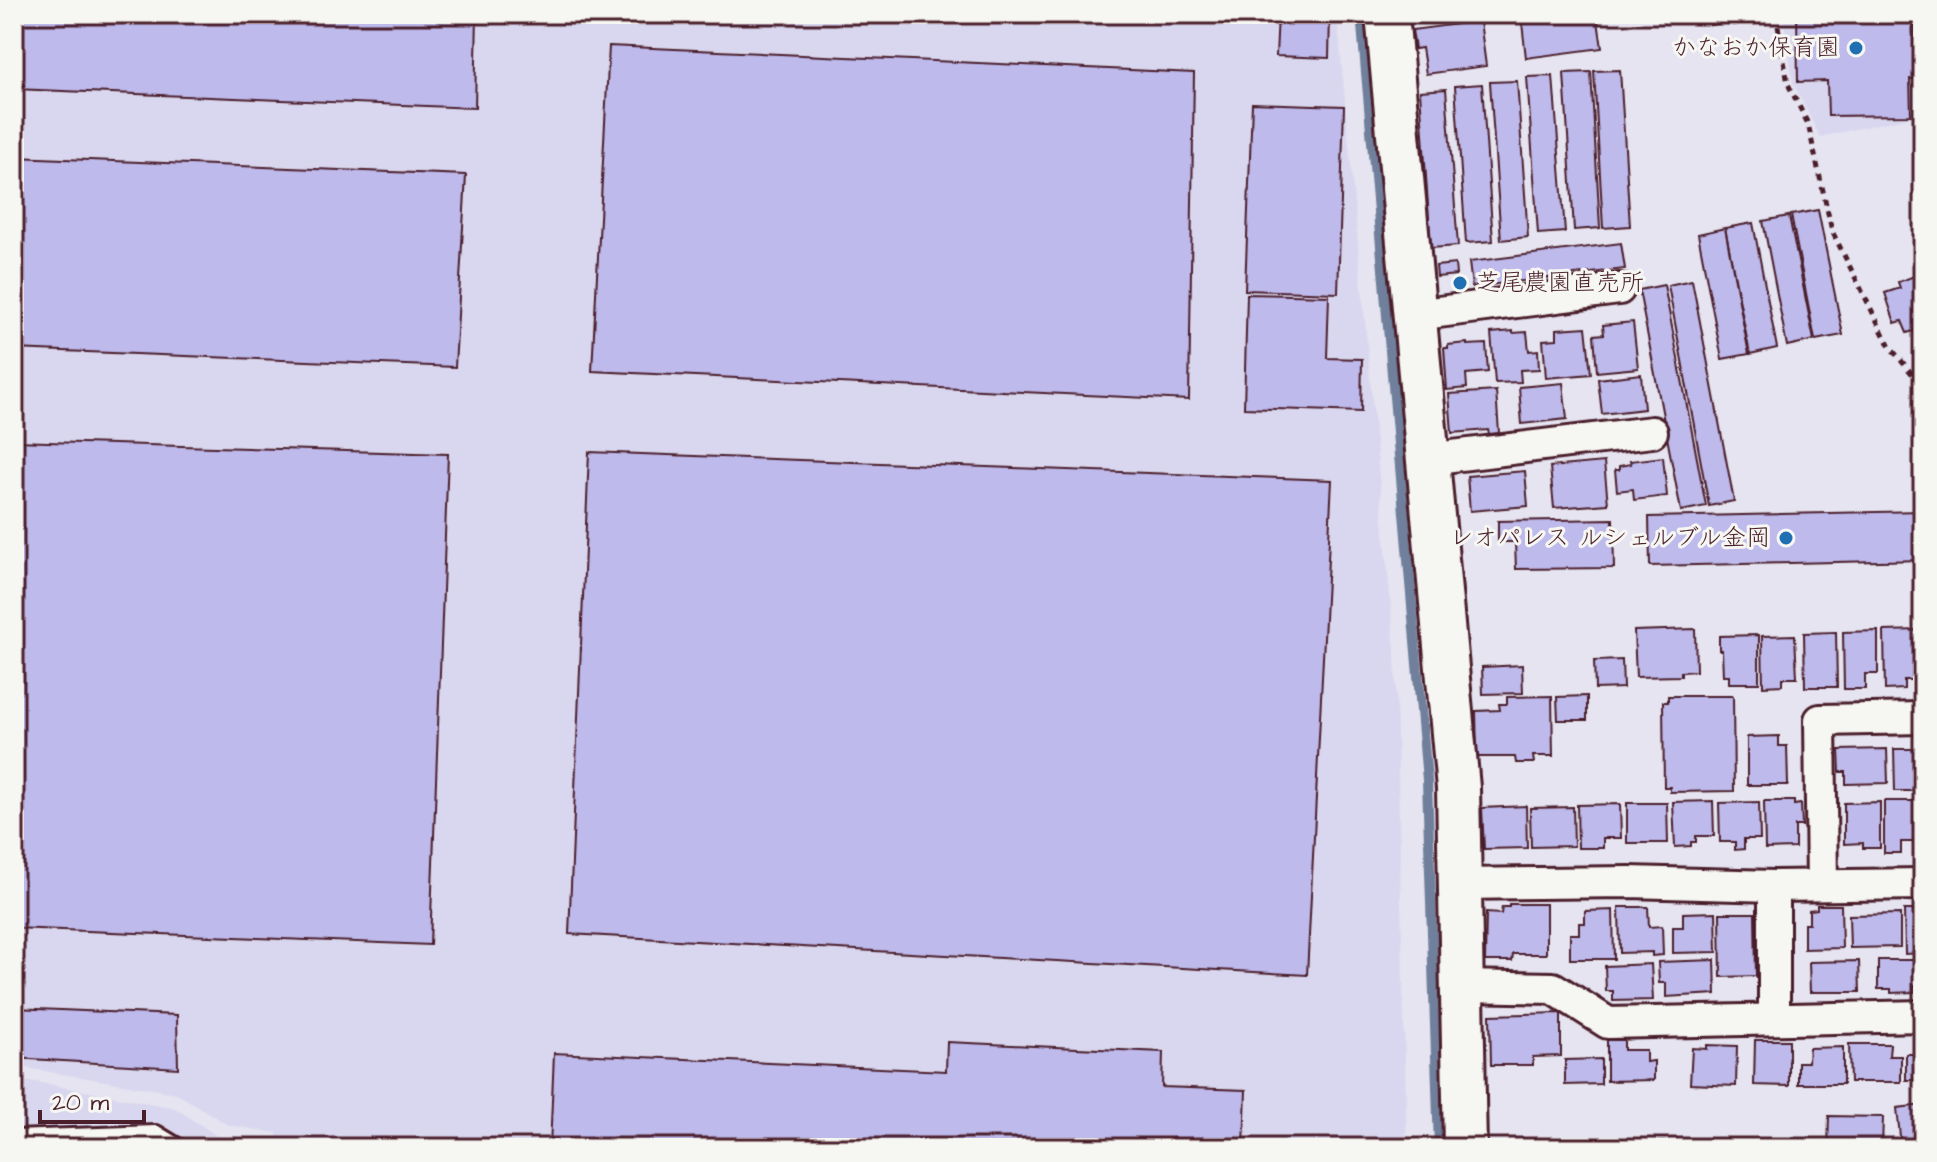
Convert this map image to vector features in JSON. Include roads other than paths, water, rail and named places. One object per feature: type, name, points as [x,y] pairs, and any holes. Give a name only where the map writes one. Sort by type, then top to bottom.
[{"type":"street","points":[[1387,14],[1458,788],[1465,1148]]},
{"type":"street","points":[[1415,315],[1619,289]]},
{"type":"street","points":[[1427,459],[1652,432]]},
{"type":"street","points":[[1822,885],[1820,720],[1923,718]]},
{"type":"street","points":[[1460,884],[1923,884]]},
{"type":"street","points":[[1774,886],[1774,1019]]},
{"type":"street","points":[[1462,986],[1553,988],[1608,1023],[1923,1016]]},
{"type":"lane","points":[[22,1139],[156,1134],[179,1148]]},
{"type":"waterway","points":[[1361,14],[1427,780],[1439,1148]]},
{"type":"place","name":"かなおか保育園","points":[[1856,48]]},
{"type":"place","name":"芝尾農園直売所","points":[[1460,283]]},
{"type":"place","name":"レオパレス ルシェルブル金岡","points":[[1786,538]]}]
